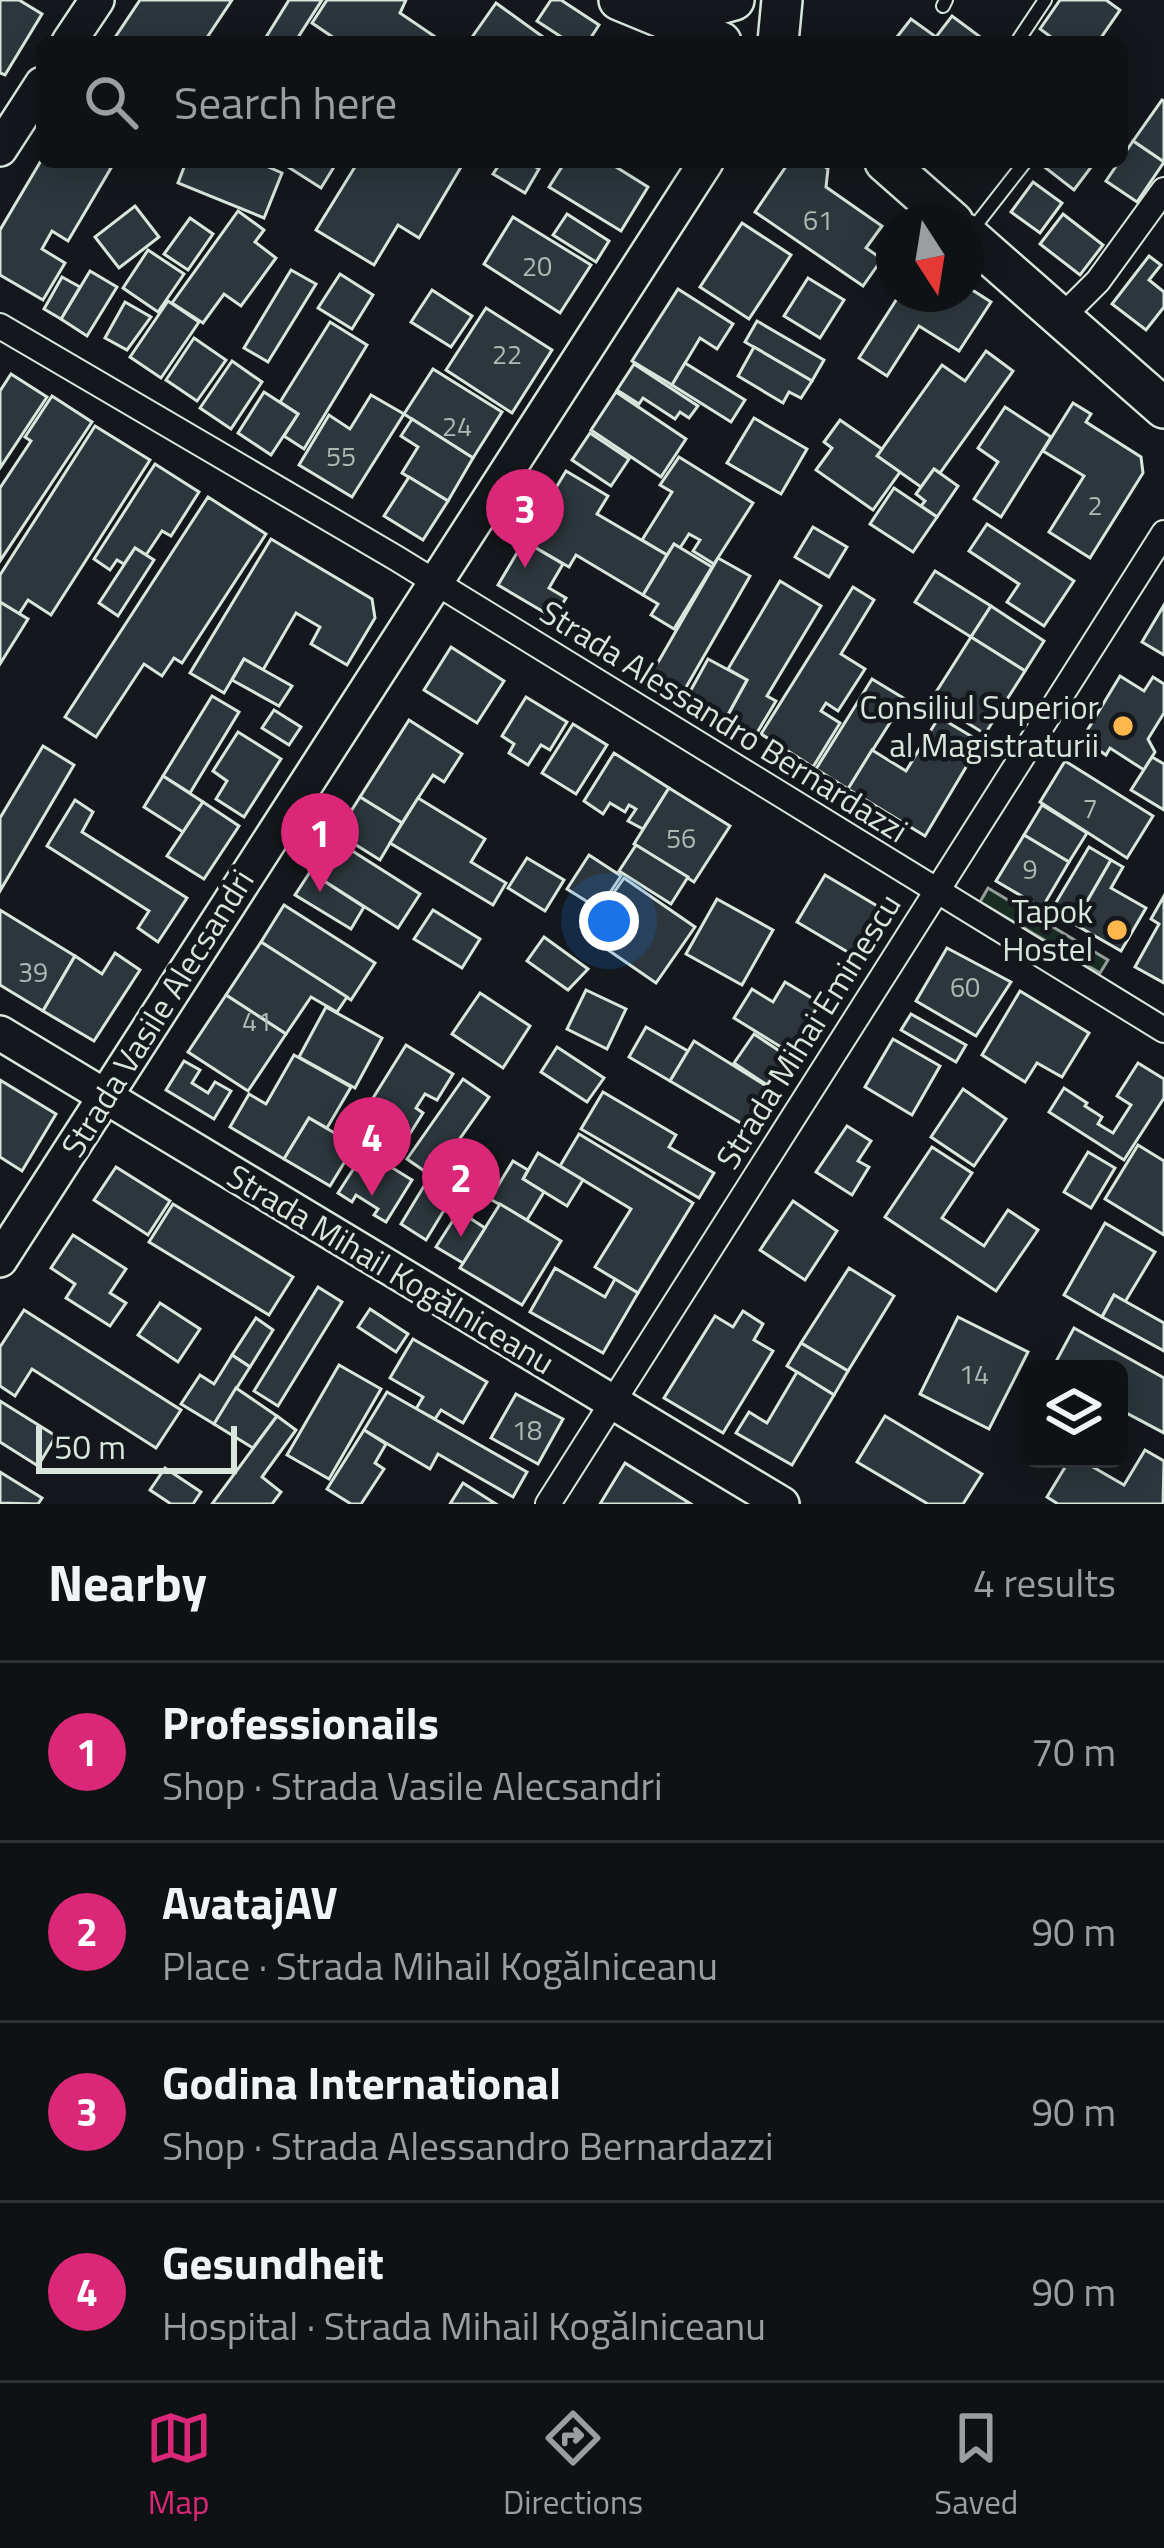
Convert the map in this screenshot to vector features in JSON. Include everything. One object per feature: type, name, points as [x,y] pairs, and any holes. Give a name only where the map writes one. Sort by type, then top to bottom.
[{"type":"main road","points":[[74,36],[97,0]]},
{"type":"main road","points":[[633,6],[692,12],[734,0]]},
{"type":"main road","points":[[779,36],[782,0]]},
{"type":"main road","points":[[633,6],[706,36]]},
{"type":"main road","points":[[0,149],[36,94]]},
{"type":"main road","name":"Strada Vasile Alecsandri","points":[[0,1260],[702,168]]},
{"type":"main road","points":[[892,168],[932,204]]},
{"type":"main road","points":[[984,250],[1164,408]]},
{"type":"main road","name":"Strada Mihail Kogălniceanu","points":[[0,1033],[782,1504]]},
{"type":"street","points":[[1061,318],[1098,281],[1164,190]]},
{"type":"street","name":"Strada Alessandro Bernardazzi","points":[[0,326],[434,581],[1164,1030]]},
{"type":"street","name":"Strada Mihai Eminescu","points":[[548,1504],[1164,533]]},
{"type":"lane","points":[[1021,36],[1045,0]]},
{"type":"lane","points":[[984,207],[1020,168]]},
{"type":"green space","points":[[988,888],[1108,960],[1100,973],[980,902]]},
{"type":"building","points":[[0,0],[19,0],[42,14],[5,75],[0,73]]},
{"type":"building","points":[[140,0],[232,0],[208,36],[116,36]]},
{"type":"building","points":[[289,0],[322,0],[299,36],[267,36]]},
{"type":"building","points":[[327,0],[406,0],[400,13],[434,36],[331,36],[312,23]]},
{"type":"building","points":[[551,0],[561,0],[599,25],[592,36],[560,36],[537,21]]},
{"type":"building","points":[[1060,0],[1106,0],[1120,10],[1102,36],[1050,36],[1040,29]]},
{"type":"building","points":[[496,3],[542,36],[473,36]]},
{"type":"building","points":[[952,16],[979,36],[937,36]]},
{"type":"building","points":[[911,19],[935,36],[898,36]]},
{"type":"building","points":[[1164,101],[1164,162],[1133,141]]},
{"type":"building","points":[[1133,141],[1164,162],[1137,202],[1106,181],[1115,168],[1128,168]]},
{"type":"building","points":[[37,168],[111,168],[68,241],[52,231],[42,249],[65,263],[43,300],[0,275],[0,230]]},
{"type":"building","points":[[184,168],[271,168],[282,173],[264,218],[178,183]]},
{"type":"building","points":[[290,168],[333,168],[321,188]]},
{"type":"building","points":[[354,168],[460,168],[419,238],[398,225],[374,265],[316,230]]},
{"type":"building","points":[[497,168],[539,169],[525,193],[493,174]]},
{"type":"building","points":[[561,168],[618,168],[648,187],[621,231],[549,187]]},
{"type":"building","points":[[785,168],[827,168],[826,187],[876,222],[876,234],[866,248],[876,255],[876,268],[863,286],[755,212]]},
{"type":"building","points":[[1046,168],[1090,168],[1074,190]]},
{"type":"building","points":[[1033,182],[1062,203],[1040,233],[1011,212]]},
{"type":"building","points":[[135,206],[159,237],[119,268],[95,237]]},
{"type":"building","points":[[238,211],[264,230],[255,242],[276,258],[241,306],[224,294],[203,323],[172,303]]},
{"type":"building","points":[[567,214],[609,241],[596,262],[553,235]]},
{"type":"building","points":[[1063,214],[1103,245],[1080,275],[1040,244]]},
{"type":"building","points":[[513,217],[591,265],[560,313],[484,264]]},
{"type":"building","points":[[190,218],[213,234],[188,270],[164,254]]},
{"type":"building","points":[[742,223],[791,255],[749,319],[700,287]]},
{"type":"building","points":[[148,250],[184,274],[158,312],[123,288]]},
{"type":"building","points":[[1149,256],[1161,265],[1149,280],[1164,292],[1164,307],[1146,330],[1112,304]]},
{"type":"building","points":[[291,270],[316,284],[268,362],[244,348]]},
{"type":"building","points":[[90,271],[117,287],[87,336],[61,319]]},
{"type":"building","points":[[340,274],[373,295],[352,329],[318,308]]},
{"type":"building","points":[[62,277],[80,287],[61,319],[44,309]]},
{"type":"building","points":[[808,278],[844,300],[820,338],[784,316]]},
{"type":"building","points":[[678,289],[733,324],[717,349],[700,338],[672,385],[632,361]]},
{"type":"building","points":[[432,290],[472,316],[451,347],[411,322]]},
{"type":"building","points":[[984,298],[991,302],[959,351],[919,326],[887,376],[859,358],[888,312],[984,312]]},
{"type":"building","points":[[168,301],[199,322],[161,378],[130,357]]},
{"type":"building","points":[[125,302],[151,317],[127,350],[105,338]]},
{"type":"building","points":[[486,308],[552,350],[512,413],[446,370]]},
{"type":"building","points":[[757,321],[824,360],[812,381],[745,342]]},
{"type":"building","points":[[330,322],[367,345],[304,449],[284,436],[298,414],[280,402]]},
{"type":"building","points":[[194,338],[226,360],[197,401],[166,380]]},
{"type":"building","points":[[754,347],[812,381],[801,398],[789,392],[783,403],[738,376]]},
{"type":"building","points":[[986,351],[1013,371],[940,473],[934,469],[921,487],[877,456],[942,365],[965,381]]},
{"type":"building","points":[[232,361],[262,382],[231,429],[200,408]]},
{"type":"building","points":[[685,363],[745,400],[731,422],[672,385]]},
{"type":"building","points":[[634,364],[698,406],[689,418],[680,412],[675,419],[643,398],[639,404],[617,390]]},
{"type":"building","points":[[433,369],[502,412],[473,458],[404,414]]},
{"type":"building","points":[[11,374],[47,397],[0,468],[0,391]]},
{"type":"building","points":[[264,392],[298,414],[271,455],[238,433]]},
{"type":"building","points":[[616,392],[686,439],[661,477],[591,430]]},
{"type":"building","points":[[371,395],[404,414],[352,497],[299,465],[329,415],[350,429]]},
{"type":"building","points":[[52,396],[92,422],[0,561],[0,488],[31,441],[25,437]]},
{"type":"building","points":[[1073,403],[1091,414],[1086,422],[1141,457],[1143,473],[1090,558],[1049,532],[1084,476],[1043,451]]},
{"type":"building","points":[[1005,407],[1051,437],[1001,517],[974,499],[998,462],[978,448]]},
{"type":"building","points":[[754,418],[807,449],[781,494],[727,463]]},
{"type":"building","points":[[412,419],[473,458],[448,501],[402,473],[418,447],[401,436]]},
{"type":"building","points":[[840,420],[882,449],[877,456],[900,472],[873,510],[816,470],[832,448],[824,442]]},
{"type":"building","points":[[95,426],[150,460],[51,615],[28,600],[19,614],[0,602],[0,575]]},
{"type":"building","points":[[590,433],[629,459],[611,486],[572,460]]},
{"type":"building","points":[[679,457],[753,503],[714,564],[693,551],[700,540],[689,534],[680,548],[674,544],[667,555],[642,540],[672,492],[660,485]]},
{"type":"building","points":[[155,464],[199,492],[171,536],[162,531],[146,555],[135,548],[124,564],[117,560],[110,570],[94,559]]},
{"type":"building","points":[[934,469],[958,486],[937,517],[921,506],[925,501],[916,494]]},
{"type":"building","points":[[566,471],[608,496],[597,514],[667,555],[643,595],[576,555],[569,567],[524,541]]},
{"type":"building","points":[[409,477],[448,501],[423,540],[384,516]]},
{"type":"building","points":[[894,488],[937,517],[913,552],[870,524]]},
{"type":"building","points":[[208,497],[266,534],[182,663],[174,658],[162,676],[144,664],[96,737],[65,717]]},
{"type":"building","points":[[987,524],[1074,581],[1044,626],[1007,602],[1019,584],[969,551]]},
{"type":"building","points":[[813,527],[847,547],[829,577],[795,557]]},
{"type":"building","points":[[271,539],[372,599],[375,618],[347,665],[311,644],[320,627],[296,613],[263,670],[244,659],[224,693],[190,673]]},
{"type":"building","points":[[524,541],[563,564],[549,588],[566,598],[554,618],[498,585]]},
{"type":"building","points":[[674,544],[712,567],[674,629],[651,615],[658,604],[643,595]]},
{"type":"building","points":[[135,548],[154,560],[118,616],[99,603]]},
{"type":"building","points":[[718,558],[750,576],[681,696],[649,678]]},
{"type":"building","points":[[935,571],[991,606],[971,637],[915,602]]},
{"type":"building","points":[[780,581],[821,606],[767,696],[776,701],[755,736],[725,720],[747,680],[728,669]]},
{"type":"building","points":[[853,587],[874,600],[841,654],[865,669],[838,711],[826,703],[821,711],[840,723],[813,767],[761,734]]},
{"type":"building","points":[[0,602],[28,619],[0,664]]},
{"type":"building","points":[[1164,605],[1164,655],[1142,642]]},
{"type":"building","points":[[991,606],[1044,641],[1025,671],[971,637]]},
{"type":"building","points":[[971,637],[1025,671],[985,734],[931,700]]},
{"type":"building","points":[[451,647],[504,681],[477,723],[424,690]]},
{"type":"building","points":[[244,659],[292,686],[279,706],[232,680]]},
{"type":"building","points":[[708,659],[747,680],[725,720],[686,699]]},
{"type":"building","name":"Consiliul Superior al Magistraturii","points":[[1120,676],[1144,691],[1153,677],[1164,684],[1164,713],[1148,739],[1155,752],[1144,770],[1110,748],[1106,755],[1082,739]]},
{"type":"building","points":[[872,679],[905,699],[848,789],[816,769]]},
{"type":"building","points":[[212,696],[239,712],[190,793],[163,776]]},
{"type":"building","points":[[526,697],[567,722],[550,750],[541,745],[528,765],[509,753],[514,744],[502,736]]},
{"type":"building","points":[[274,710],[301,727],[289,745],[262,728]]},
{"type":"building","points":[[939,717],[981,742],[925,836],[848,789],[872,750],[906,771]]},
{"type":"building","points":[[409,720],[462,754],[444,782],[433,775],[402,823],[360,797]]},
{"type":"building","points":[[573,724],[607,745],[576,794],[542,773]]},
{"type":"building","points":[[238,732],[281,759],[244,817],[216,799],[227,781],[213,771]]},
{"type":"building","points":[[43,746],[74,765],[0,891],[0,818]]},
{"type":"building","points":[[614,753],[669,788],[643,829],[628,821],[636,809],[629,805],[625,812],[610,803],[603,814],[584,801]]},
{"type":"building","points":[[1152,757],[1164,764],[1164,810],[1131,790]]},
{"type":"building","points":[[1065,761],[1153,816],[1127,858],[1040,802]]},
{"type":"building","points":[[163,776],[203,802],[183,832],[144,807]]},
{"type":"building","points":[[669,788],[730,826],[694,882],[634,844]]},
{"type":"building","points":[[360,797],[402,823],[380,860],[337,833]]},
{"type":"building","points":[[418,798],[485,839],[471,862],[506,883],[493,905],[390,843]]},
{"type":"building","points":[[75,800],[93,812],[82,832],[187,898],[158,942],[138,928],[149,911],[47,846]]},
{"type":"building","points":[[203,802],[239,826],[204,879],[167,856]]},
{"type":"building","points":[[1042,805],[1087,833],[1069,862],[1024,835]]},
{"type":"building","points":[[1024,835],[1069,862],[1042,908],[996,881]]},
{"type":"building","points":[[332,838],[420,894],[398,928],[310,872]]},
{"type":"building","points":[[636,845],[688,877],[671,904],[619,871]]},
{"type":"building","points":[[1089,847],[1111,860],[1074,924],[1051,911]]},
{"type":"building","points":[[589,855],[621,876],[599,909],[567,889]]},
{"type":"building","points":[[527,858],[564,880],[545,911],[508,888]]},
{"type":"building","points":[[1111,860],[1123,867],[1111,888],[1146,908],[1121,951],[1074,924]]},
{"type":"building","points":[[310,872],[364,907],[351,929],[295,895]]},
{"type":"building","points":[[825,875],[879,907],[851,954],[797,922]]},
{"type":"building","points":[[624,878],[695,927],[656,983],[585,934]]},
{"type":"building","points":[[1164,896],[1164,983],[1135,967],[1159,924],[1151,919]]},
{"type":"building","points":[[717,899],[773,930],[742,985],[686,954]]},
{"type":"building","points":[[284,905],[375,963],[351,1000],[261,942]]},
{"type":"building","points":[[0,910],[75,956],[43,1011],[0,985]]},
{"type":"building","points":[[433,910],[480,939],[462,968],[414,939]]},
{"type":"building","points":[[544,937],[588,969],[568,990],[527,961]]},
{"type":"building","points":[[261,942],[347,997],[337,1012],[311,997],[286,1034],[226,995]]},
{"type":"building","points":[[947,948],[1011,982],[976,1036],[916,1001]]},
{"type":"building","points":[[115,953],[140,970],[94,1041],[43,1011],[75,956],[102,974]]},
{"type":"building","points":[[785,982],[820,1003],[789,1052],[734,1018],[752,989],[773,1002]]},
{"type":"building","points":[[586,990],[626,1009],[607,1049],[567,1029]]},
{"type":"building","points":[[1020,991],[1089,1033],[1062,1077],[1037,1063],[1025,1082],[982,1055]]},
{"type":"building","points":[[480,993],[530,1026],[503,1068],[452,1034]]},
{"type":"building","points":[[226,995],[286,1034],[248,1091],[188,1052]]},
{"type":"building","points":[[326,1007],[382,1038],[355,1088],[299,1057]]},
{"type":"building","points":[[911,1014],[966,1045],[956,1062],[901,1030]]},
{"type":"building","points":[[646,1027],[688,1051],[670,1081],[629,1057]]},
{"type":"building","points":[[754,1034],[787,1056],[767,1085],[734,1063]]},
{"type":"building","points":[[893,1039],[940,1066],[912,1115],[865,1087]]},
{"type":"building","points":[[694,1041],[768,1087],[744,1125],[670,1081]]},
{"type":"building","points":[[406,1045],[453,1074],[437,1100],[425,1094],[416,1108],[423,1113],[406,1140],[394,1132],[385,1146],[355,1127]]},
{"type":"building","points":[[557,1047],[604,1078],[587,1102],[541,1072]]},
{"type":"building","points":[[294,1055],[351,1087],[327,1128],[309,1118],[284,1159],[230,1127],[249,1094],[266,1104]]},
{"type":"building","points":[[184,1061],[200,1070],[192,1083],[208,1093],[215,1082],[231,1091],[214,1119],[166,1090]]},
{"type":"building","points":[[1138,1063],[1164,1079],[1164,1098],[1124,1160],[1049,1112],[1064,1088],[1087,1103],[1102,1117],[1098,1124],[1113,1133],[1131,1105],[1117,1096]]},
{"type":"building","points":[[463,1079],[489,1097],[433,1177],[407,1159]]},
{"type":"building","points":[[0,1080],[56,1114],[22,1171],[0,1157]]},
{"type":"building","points":[[963,1089],[1006,1119],[974,1166],[931,1137]]},
{"type":"building","points":[[603,1092],[676,1135],[669,1147],[714,1173],[699,1198],[581,1129]]},
{"type":"building","points":[[309,1118],[355,1145],[330,1186],[284,1159]]},
{"type":"building","points":[[847,1126],[871,1141],[858,1161],[869,1167],[852,1195],[816,1172]]},
{"type":"building","points":[[579,1134],[693,1203],[638,1293],[595,1267],[631,1209],[560,1166]]},
{"type":"building","points":[[1138,1145],[1164,1161],[1164,1235],[1105,1199]]},
{"type":"building","points":[[932,1147],[972,1173],[942,1218],[984,1246],[1008,1210],[1038,1230],[996,1291],[885,1217]]},
{"type":"building","points":[[365,1151],[412,1180],[386,1222],[374,1215],[378,1209],[356,1195],[352,1202],[338,1193]]},
{"type":"building","points":[[1088,1152],[1115,1168],[1091,1208],[1064,1192]]},
{"type":"building","points":[[538,1153],[583,1180],[567,1206],[523,1179]]},
{"type":"building","points":[[513,1161],[528,1170],[523,1179],[544,1192],[527,1220],[490,1199]]},
{"type":"building","points":[[116,1167],[170,1201],[148,1235],[94,1200]]},
{"type":"building","points":[[427,1181],[452,1197],[426,1240],[401,1224]]},
{"type":"building","points":[[793,1201],[837,1231],[805,1280],[760,1250]]},
{"type":"building","points":[[173,1204],[293,1277],[269,1315],[149,1242]]},
{"type":"building","points":[[500,1204],[561,1241],[522,1305],[460,1268]]},
{"type":"building","points":[[459,1211],[485,1228],[463,1263],[436,1247]]},
{"type":"building","points":[[1105,1223],[1155,1252],[1125,1302],[1114,1295],[1102,1317],[1064,1295]]},
{"type":"building","points":[[73,1235],[126,1269],[110,1293],[126,1303],[110,1326],[66,1298],[75,1284],[51,1268]]},
{"type":"building","points":[[555,1268],[605,1297],[615,1279],[638,1293],[603,1353],[530,1312]]},
{"type":"building","points":[[849,1268],[894,1296],[848,1371],[801,1343]]},
{"type":"building","points":[[318,1287],[342,1302],[278,1406],[254,1391]]},
{"type":"building","points":[[1114,1295],[1164,1323],[1164,1351],[1102,1317]]},
{"type":"building","points":[[160,1303],[200,1329],[178,1362],[138,1335]]},
{"type":"building","points":[[370,1309],[408,1334],[396,1352],[358,1327]]},
{"type":"building","points":[[24,1310],[181,1410],[156,1448],[32,1369],[15,1396],[0,1386],[0,1347]]},
{"type":"building","points":[[743,1311],[763,1324],[754,1340],[773,1351],[723,1433],[664,1398],[715,1316],[733,1327]]},
{"type":"building","points":[[958,1317],[1028,1352],[989,1429],[920,1394]]},
{"type":"building","points":[[256,1318],[273,1330],[250,1367],[232,1355]]},
{"type":"building","points":[[1074,1328],[1164,1378],[1164,1433],[1128,1414],[1128,1360],[1057,1360]]},
{"type":"building","points":[[413,1339],[487,1382],[463,1423],[441,1410],[435,1419],[416,1409],[423,1397],[390,1378]]},
{"type":"building","points":[[801,1343],[848,1371],[834,1395],[787,1366]]},
{"type":"building","points":[[232,1355],[250,1367],[214,1424],[181,1404],[200,1375],[214,1384]]},
{"type":"building","points":[[339,1365],[381,1389],[329,1479],[287,1455]]},
{"type":"building","points":[[797,1372],[834,1395],[792,1465],[736,1433],[749,1412],[767,1423]]},
{"type":"building","points":[[236,1388],[277,1416],[253,1448],[214,1424]]},
{"type":"building","points":[[387,1392],[527,1472],[513,1497],[438,1454],[430,1469],[364,1430]]},
{"type":"building","points":[[516,1394],[563,1419],[538,1464],[491,1438]]},
{"type":"building","points":[[0,1401],[56,1436],[38,1466],[0,1442]]},
{"type":"building","points":[[277,1416],[296,1430],[262,1477],[281,1492],[272,1504],[212,1504]]},
{"type":"building","points":[[885,1416],[982,1474],[963,1504],[928,1504],[857,1462]]},
{"type":"building","points":[[364,1430],[386,1444],[375,1463],[384,1469],[361,1504],[351,1504],[327,1489]]},
{"type":"building","points":[[1145,1450],[1164,1461],[1163,1504],[1058,1504],[1047,1497],[1065,1468],[1095,1468],[1124,1485]]},
{"type":"building","points":[[625,1463],[691,1504],[600,1504]]},
{"type":"building","points":[[165,1468],[201,1492],[193,1504],[171,1504],[150,1490]]},
{"type":"building","points":[[0,1472],[42,1498],[38,1504],[0,1503]]},
{"type":"building","points":[[463,1483],[496,1504],[450,1504]]},
{"type":"place","name":"Godina International","points":[[525,568]]},
{"type":"place","name":"Consiliul Superior al Magistraturii","points":[[1123,726]]},
{"type":"place","name":"Professionails","points":[[320,892]]},
{"type":"place","name":"Tapok Hostel","points":[[1117,930]]},
{"type":"place","name":"Gesundheit","points":[[372,1196]]},
{"type":"place","name":"AvatajAV","points":[[461,1237]]}]
